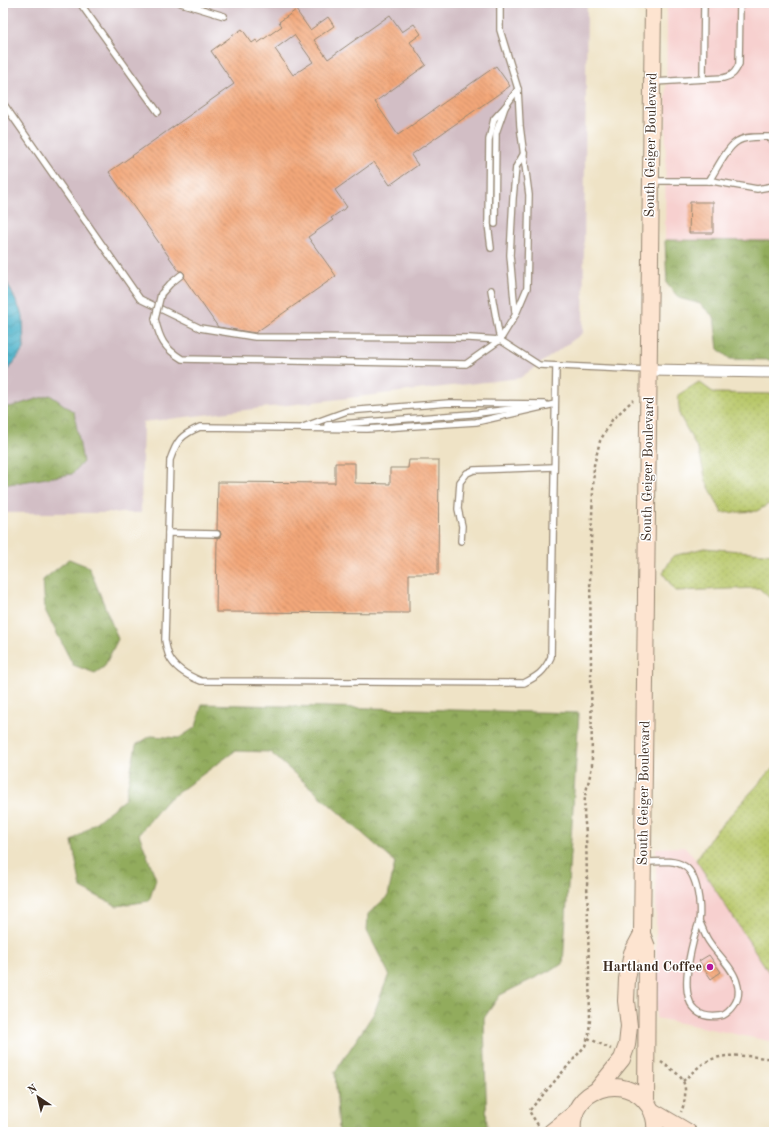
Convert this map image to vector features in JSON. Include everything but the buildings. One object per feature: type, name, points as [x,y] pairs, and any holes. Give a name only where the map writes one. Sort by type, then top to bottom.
[{"type":"street","name":"South Geiger Boulevard","points":[[653,3],[642,934],[646,947],[649,1107],[655,1125],[654,1132]]},
{"type":"street","points":[[649,378],[774,372]]},
{"type":"street","name":"South Geiger Boulevard","points":[[596,1091],[622,1059],[627,1045],[629,1026],[626,1002],[627,979],[632,953],[642,934]]},
{"type":"street","points":[[573,1132],[572,1126],[575,1114],[581,1102],[592,1092],[605,1087],[619,1086],[633,1091],[649,1107],[688,1132]]},
{"type":"street","points":[[545,1129],[575,1114]]},
{"type":"lane","points":[[80,3],[158,112]]},
{"type":"lane","points":[[181,3],[224,16]]},
{"type":"lane","points":[[181,275],[161,294],[155,319],[158,332],[164,344],[172,353],[182,359],[466,364],[500,340],[516,314],[527,288],[529,195],[525,153],[520,126],[518,89],[500,30],[500,3]]},
{"type":"lane","points":[[703,79],[704,3]]},
{"type":"lane","points":[[652,82],[723,78],[729,77],[735,72],[739,64],[740,3]]},
{"type":"lane","points":[[491,248],[488,224],[489,140],[494,119],[518,89]]},
{"type":"lane","points":[[3,103],[140,299],[200,328],[255,337],[469,338],[500,340],[539,365],[649,378]]},
{"type":"lane","points":[[495,224],[496,133],[505,107]]},
{"type":"lane","points":[[709,181],[730,149],[739,140],[754,137],[769,137],[774,142]]},
{"type":"lane","points":[[516,314],[510,255],[512,198],[516,167],[525,153]]},
{"type":"lane","points":[[651,181],[709,181],[757,189],[774,186]]},
{"type":"lane","points":[[491,290],[500,340]]},
{"type":"lane","points":[[556,366],[556,404],[551,657],[546,667],[538,676],[524,683],[201,681],[189,676],[177,667],[169,656],[165,640],[170,460],[175,444],[187,432],[200,427],[367,429],[476,422],[556,404]]},
{"type":"lane","points":[[299,428],[347,411],[450,403],[556,404]]},
{"type":"lane","points":[[299,428],[368,421],[471,414],[556,404]]},
{"type":"lane","points":[[461,541],[462,526],[458,509],[460,482],[468,473],[474,470],[554,467]]},
{"type":"lane","points":[[168,533],[217,534]]},
{"type":"lane","points":[[643,862],[670,862],[685,866],[696,881],[699,899],[699,921],[692,943],[686,982],[688,1001],[697,1012],[709,1018],[723,1016],[736,1005],[740,991],[736,979],[709,941],[699,921]]},
{"type":"path","points":[[545,1129],[529,1111],[585,1046],[589,1034],[590,1019],[586,833],[584,814],[585,796],[592,767],[590,567],[594,465],[600,441],[612,420],[649,378]]},
{"type":"path","points":[[683,1080],[709,1060],[726,1056],[774,1059]]},
{"type":"shaded area","points":[[3,3],[587,3],[583,333],[520,378],[143,422],[141,513],[3,513]]},
{"type":"shaded area","points":[[667,3],[774,3],[774,241],[665,240]]},
{"type":"shaded area","points":[[685,847],[696,860],[774,980],[774,1042],[656,1018],[656,848]]},
{"type":"green space","points":[[665,240],[774,241],[774,360],[730,359],[718,349],[714,317],[700,304],[679,298],[667,284]]},
{"type":"green space","points":[[699,382],[714,393],[774,394],[774,501],[757,511],[722,513],[706,481],[699,452],[680,416],[678,395]]},
{"type":"green space","points":[[50,395],[74,412],[83,462],[72,474],[3,485],[3,406],[10,407]]},
{"type":"green space","points":[[704,548],[774,554],[774,602],[759,588],[675,591],[663,573],[673,556]]},
{"type":"green space","points":[[69,559],[89,567],[118,639],[104,667],[95,673],[73,665],[45,610],[43,580]]},
{"type":"green space","points":[[202,704],[579,713],[563,964],[500,995],[484,1018],[487,1132],[337,1132],[339,1130],[335,1072],[374,1013],[389,974],[367,931],[368,914],[388,896],[395,862],[270,752],[235,751],[166,801],[139,834],[156,879],[149,901],[117,906],[81,888],[72,841],[125,799],[136,745],[151,736],[179,738],[196,727]]},
{"type":"green space","points":[[774,767],[774,980],[696,860],[714,833]]},
{"type":"water","points":[[3,274],[23,316],[24,349],[9,369],[3,372]]},
{"type":"place","name":"Hartland Coffee","points":[[710,967]]}]
